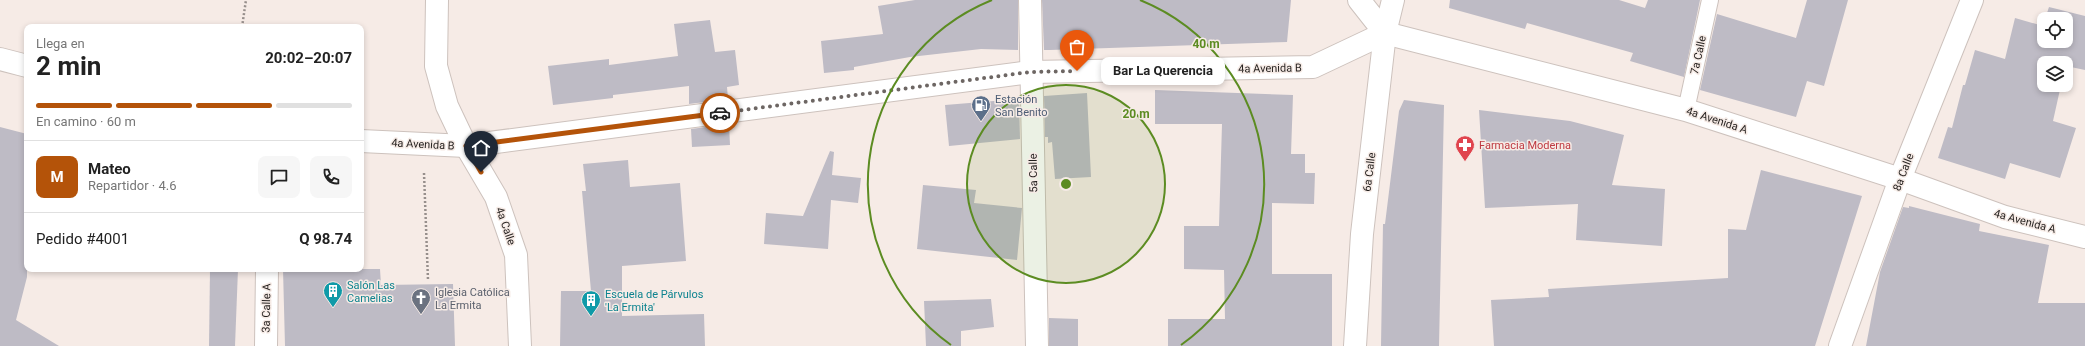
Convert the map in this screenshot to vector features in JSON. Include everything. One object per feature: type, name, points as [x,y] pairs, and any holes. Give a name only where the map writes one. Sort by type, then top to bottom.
[{"type":"street","name":"4a Calle","points":[[437,0],[436,66],[447,106],[466,146],[496,197],[516,255],[520,346]]},
{"type":"street","name":"5a Calle","points":[[1030,0],[1030,72],[1036,346]]},
{"type":"street","points":[[1359,0],[1385,33]]},
{"type":"street","name":"6a Calle","points":[[1355,346],[1362,234],[1385,33],[1393,0]]},
{"type":"street","name":"8a Calle","points":[[1840,346],[1900,179],[1972,0]]},
{"type":"street","name":"4a Avenida B","points":[[364,141],[466,146],[1030,72],[1313,67],[1385,33]]},
{"type":"street","name":"4a Avenida A","points":[[1385,33],[1686,110],[1900,179],[2006,217],[2085,237]]},
{"type":"street","name":"3a Calle A","points":[[266,346],[267,272]]},
{"type":"lane","name":"7a Calle","points":[[1686,110],[1710,0]]},
{"type":"path","points":[[242,24],[246,0]]},
{"type":"path","points":[[423,166],[428,280]]},
{"type":"building","points":[[915,0],[1018,0],[1018,50],[981,49],[910,57],[854,67],[854,70],[824,73],[821,41],[883,34],[878,6]]},
{"type":"building","points":[[1042,0],[1291,0],[1287,42],[1044,50]]},
{"type":"building","points":[[1450,0],[1619,0],[1645,8],[1648,0],[1700,0],[1684,77],[1630,61],[1633,53],[1527,23],[1525,29],[1449,8]]},
{"type":"building","points":[[1807,0],[1848,0],[1824,86],[1807,81],[1796,117],[1700,90],[1717,14],[1796,38]]},
{"type":"building","points":[[2049,7],[2069,12],[2047,12]]},
{"type":"building","points":[[2073,13],[2085,16],[2085,70],[2073,67],[2073,56],[2037,56],[2037,92],[2059,92],[2053,121],[2076,128],[2060,178],[2010,163],[2005,179],[1938,158],[1948,127],[1952,128],[1963,85],[1965,85],[1975,50],[2005,59],[2015,18],[2037,24],[2037,48],[2073,48]]},
{"type":"building","points":[[710,20],[715,52],[735,50],[739,85],[727,87],[728,99],[689,104],[689,86],[613,95],[613,98],[553,105],[548,66],[609,59],[609,65],[678,56],[674,24]]},
{"type":"building","points":[[1155,90],[1293,95],[1291,154],[1305,154],[1305,173],[1315,173],[1314,204],[1272,203],[1272,274],[1332,274],[1332,346],[1168,346],[1168,319],[1225,319],[1224,270],[1184,269],[1184,226],[1219,226],[1222,124],[1155,124]]},
{"type":"building","points":[[1087,93],[1091,177],[1055,179],[1052,142],[1048,143],[1048,137],[1045,137],[1044,96]]},
{"type":"building","name":"Estación San Benito","points":[[1019,99],[1020,139],[949,146],[945,105]]},
{"type":"building","points":[[1404,100],[1444,105],[1439,346],[1381,346],[1383,224],[1385,224],[1399,111]]},
{"type":"building","points":[[1479,110],[1570,121],[1624,135],[1612,185],[1665,189],[1662,246],[1576,240],[1578,204],[1485,208]]},
{"type":"building","points":[[729,124],[730,145],[692,147],[691,129]]},
{"type":"building","points":[[0,127],[24,133],[24,272],[27,272],[27,277],[16,320],[59,346],[0,346]]},
{"type":"building","points":[[830,151],[834,152],[832,175],[861,178],[858,203],[831,200],[828,249],[764,244],[766,213],[803,216]]},
{"type":"building","points":[[628,160],[630,187],[680,183],[686,261],[622,266],[622,316],[704,314],[705,346],[560,346],[561,291],[591,291],[582,191],[586,191],[583,164]]},
{"type":"building","points":[[1761,170],[1862,196],[1815,346],[1494,346],[1491,300],[1549,297],[1548,289],[1728,278],[1728,229],[1746,230]]},
{"type":"building","points":[[923,185],[976,190],[974,203],[1022,208],[1017,260],[917,249]]},
{"type":"building","points":[[1909,206],[1980,224],[1979,231],[2049,245],[2038,303],[2085,303],[2085,346],[1866,346],[1880,272],[1903,207],[1909,208]]},
{"type":"building","name":"Salón Las Camelias","points":[[364,269],[380,269],[381,285],[453,284],[455,346],[285,346],[283,272],[364,272]]},
{"type":"building","points":[[210,272],[238,272],[235,346],[209,346]]},
{"type":"building","points":[[991,299],[994,327],[961,331],[961,346],[926,346],[924,301]]},
{"type":"building","points":[[1049,318],[1078,319],[1078,346],[1049,346]]},
{"type":"way so far","points":[[720,113],[1030,72],[1077,71]]},
{"type":"place","name":"Bar La Querencia","points":[[1077,71]]},
{"type":"place","name":"Estación San Benito","points":[[981,122]]},
{"type":"place","name":"Farmacia Moderna","points":[[1465,162]]},
{"type":"place","name":"Salón Las Camelias","points":[[333,308]]},
{"type":"place","name":"Iglesia Católica La Ermita","points":[[421,315]]},
{"type":"place","name":"Escuela de Párvulos 'La Ermita'","points":[[591,317]]},
{"type":"route","points":[[481,172],[466,146],[720,113]]}]
